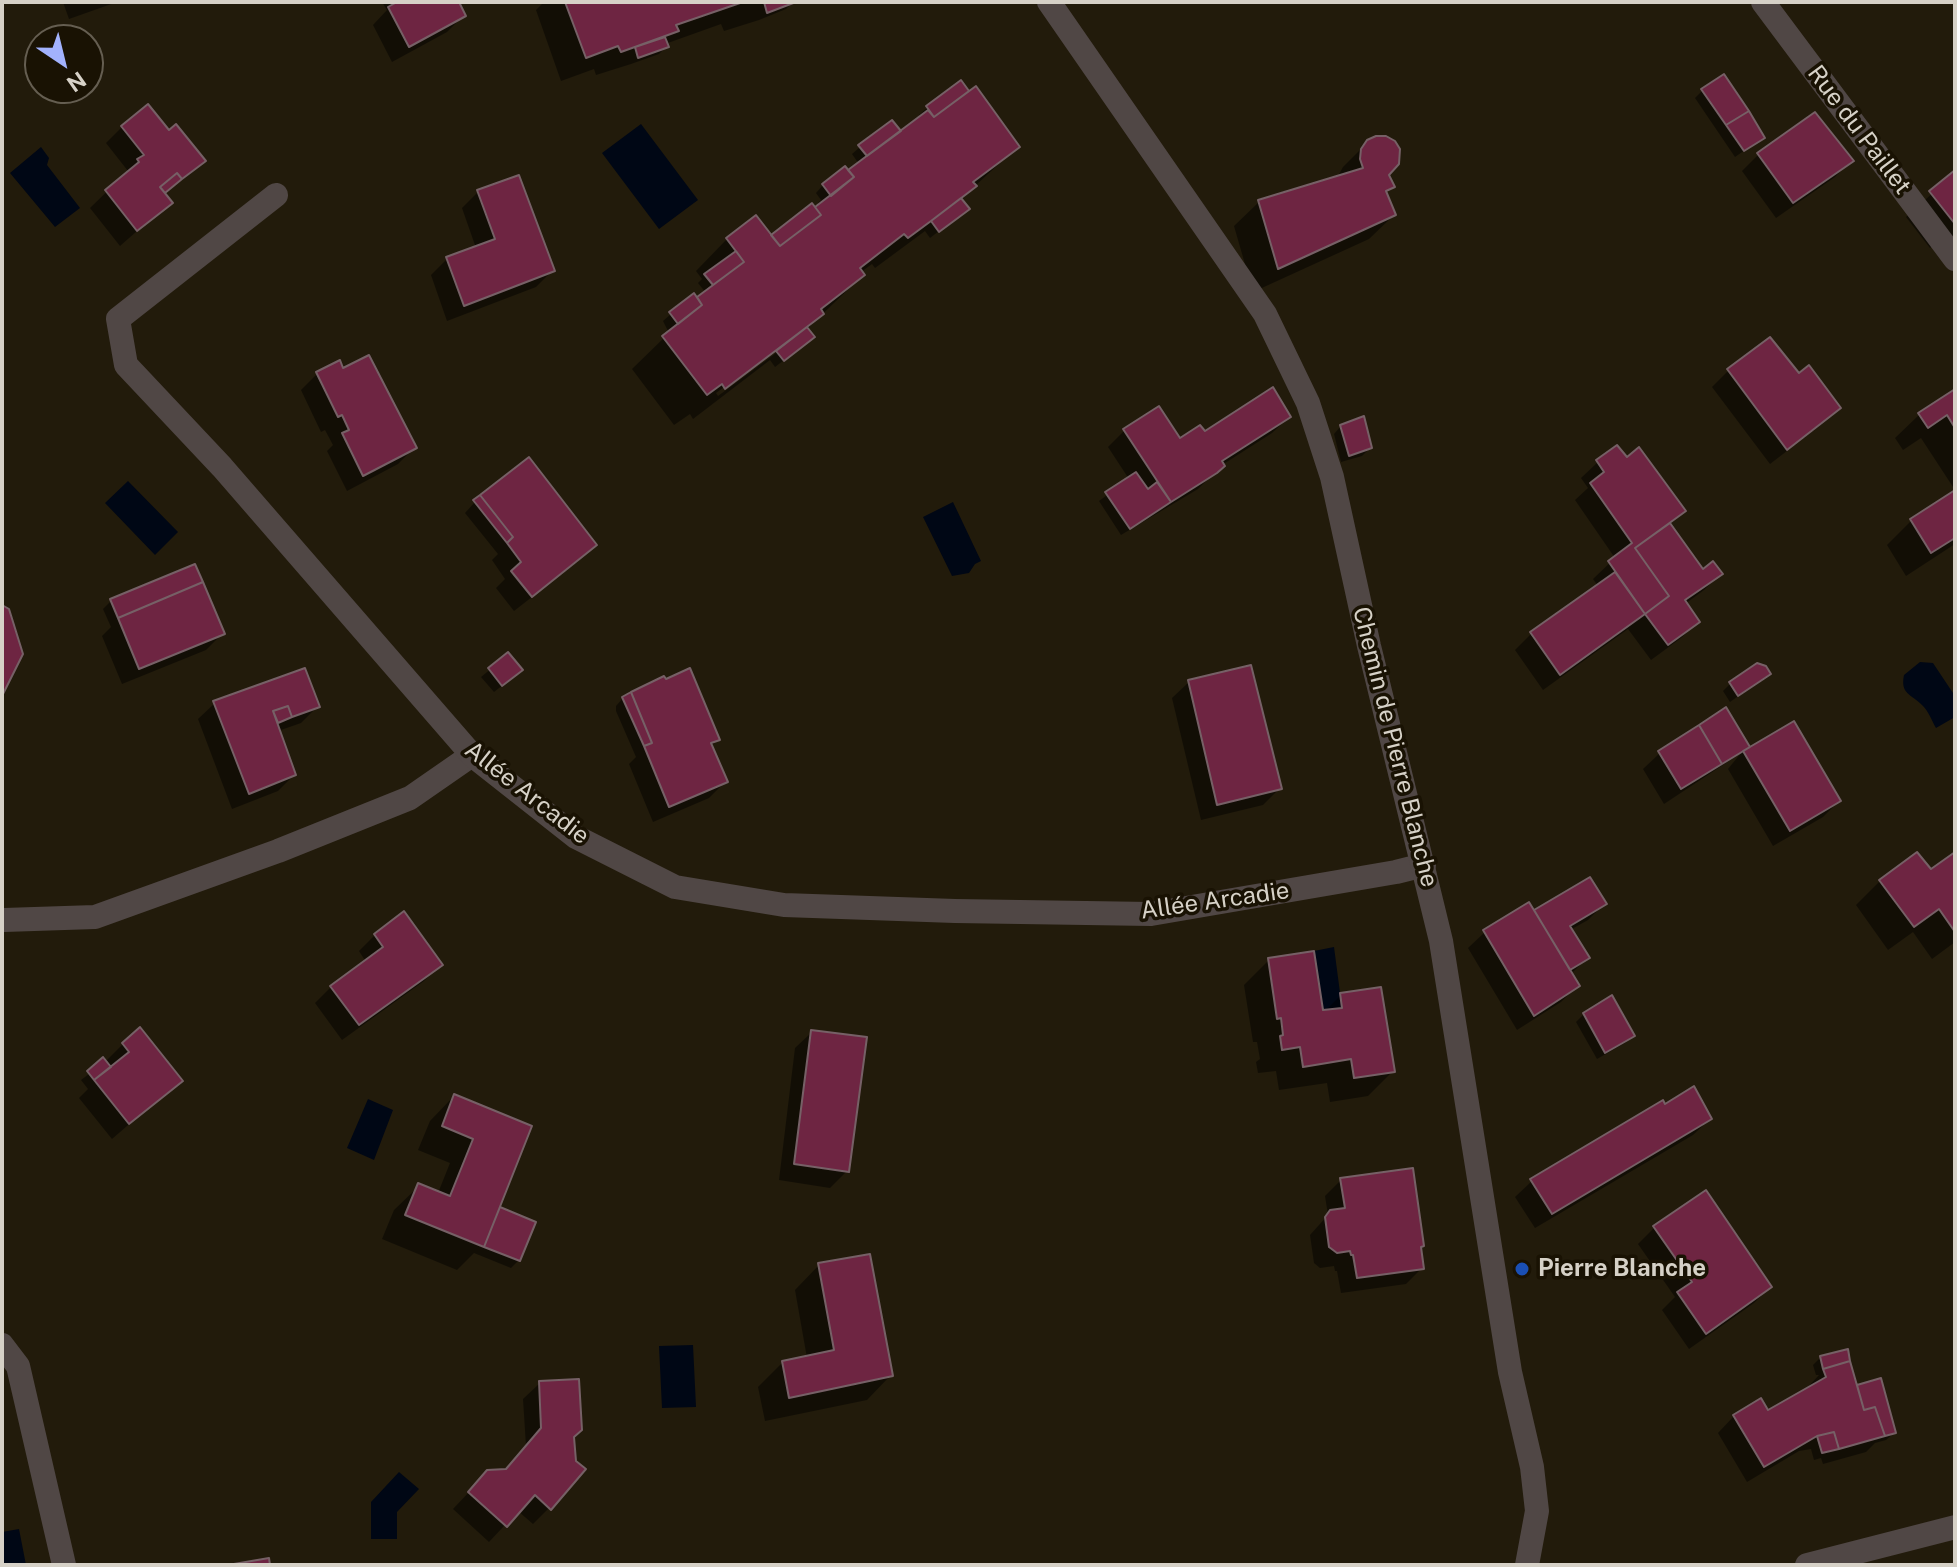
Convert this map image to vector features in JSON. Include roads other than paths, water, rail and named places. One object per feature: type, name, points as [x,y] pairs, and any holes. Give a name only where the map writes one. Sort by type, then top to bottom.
[{"type":"street","name":"Chemin de Pierre Blanche","points":[[1049,2],[1265,314],[1308,403],[1332,477],[1369,646],[1441,941],[1510,1372],[1532,1467],[1537,1511],[1527,1565]]},
{"type":"street","name":"Rue du Paillet","points":[[1763,2],[1955,259]]},
{"type":"street","name":"Allée Arcadie","points":[[276,195],[118,319],[126,365],[222,467],[472,755],[576,837],[675,887],[784,905],[955,911],[1151,914],[1424,865]]},
{"type":"street","points":[[4,920],[95,917],[278,851],[410,798],[472,755]]},
{"type":"street","points":[[2,1345],[18,1366],[64,1565]]},
{"type":"street","points":[[1820,1563],[1955,1527]]},
{"type":"place","name":"Pierre Blanche","points":[[1522,1269]]}]
